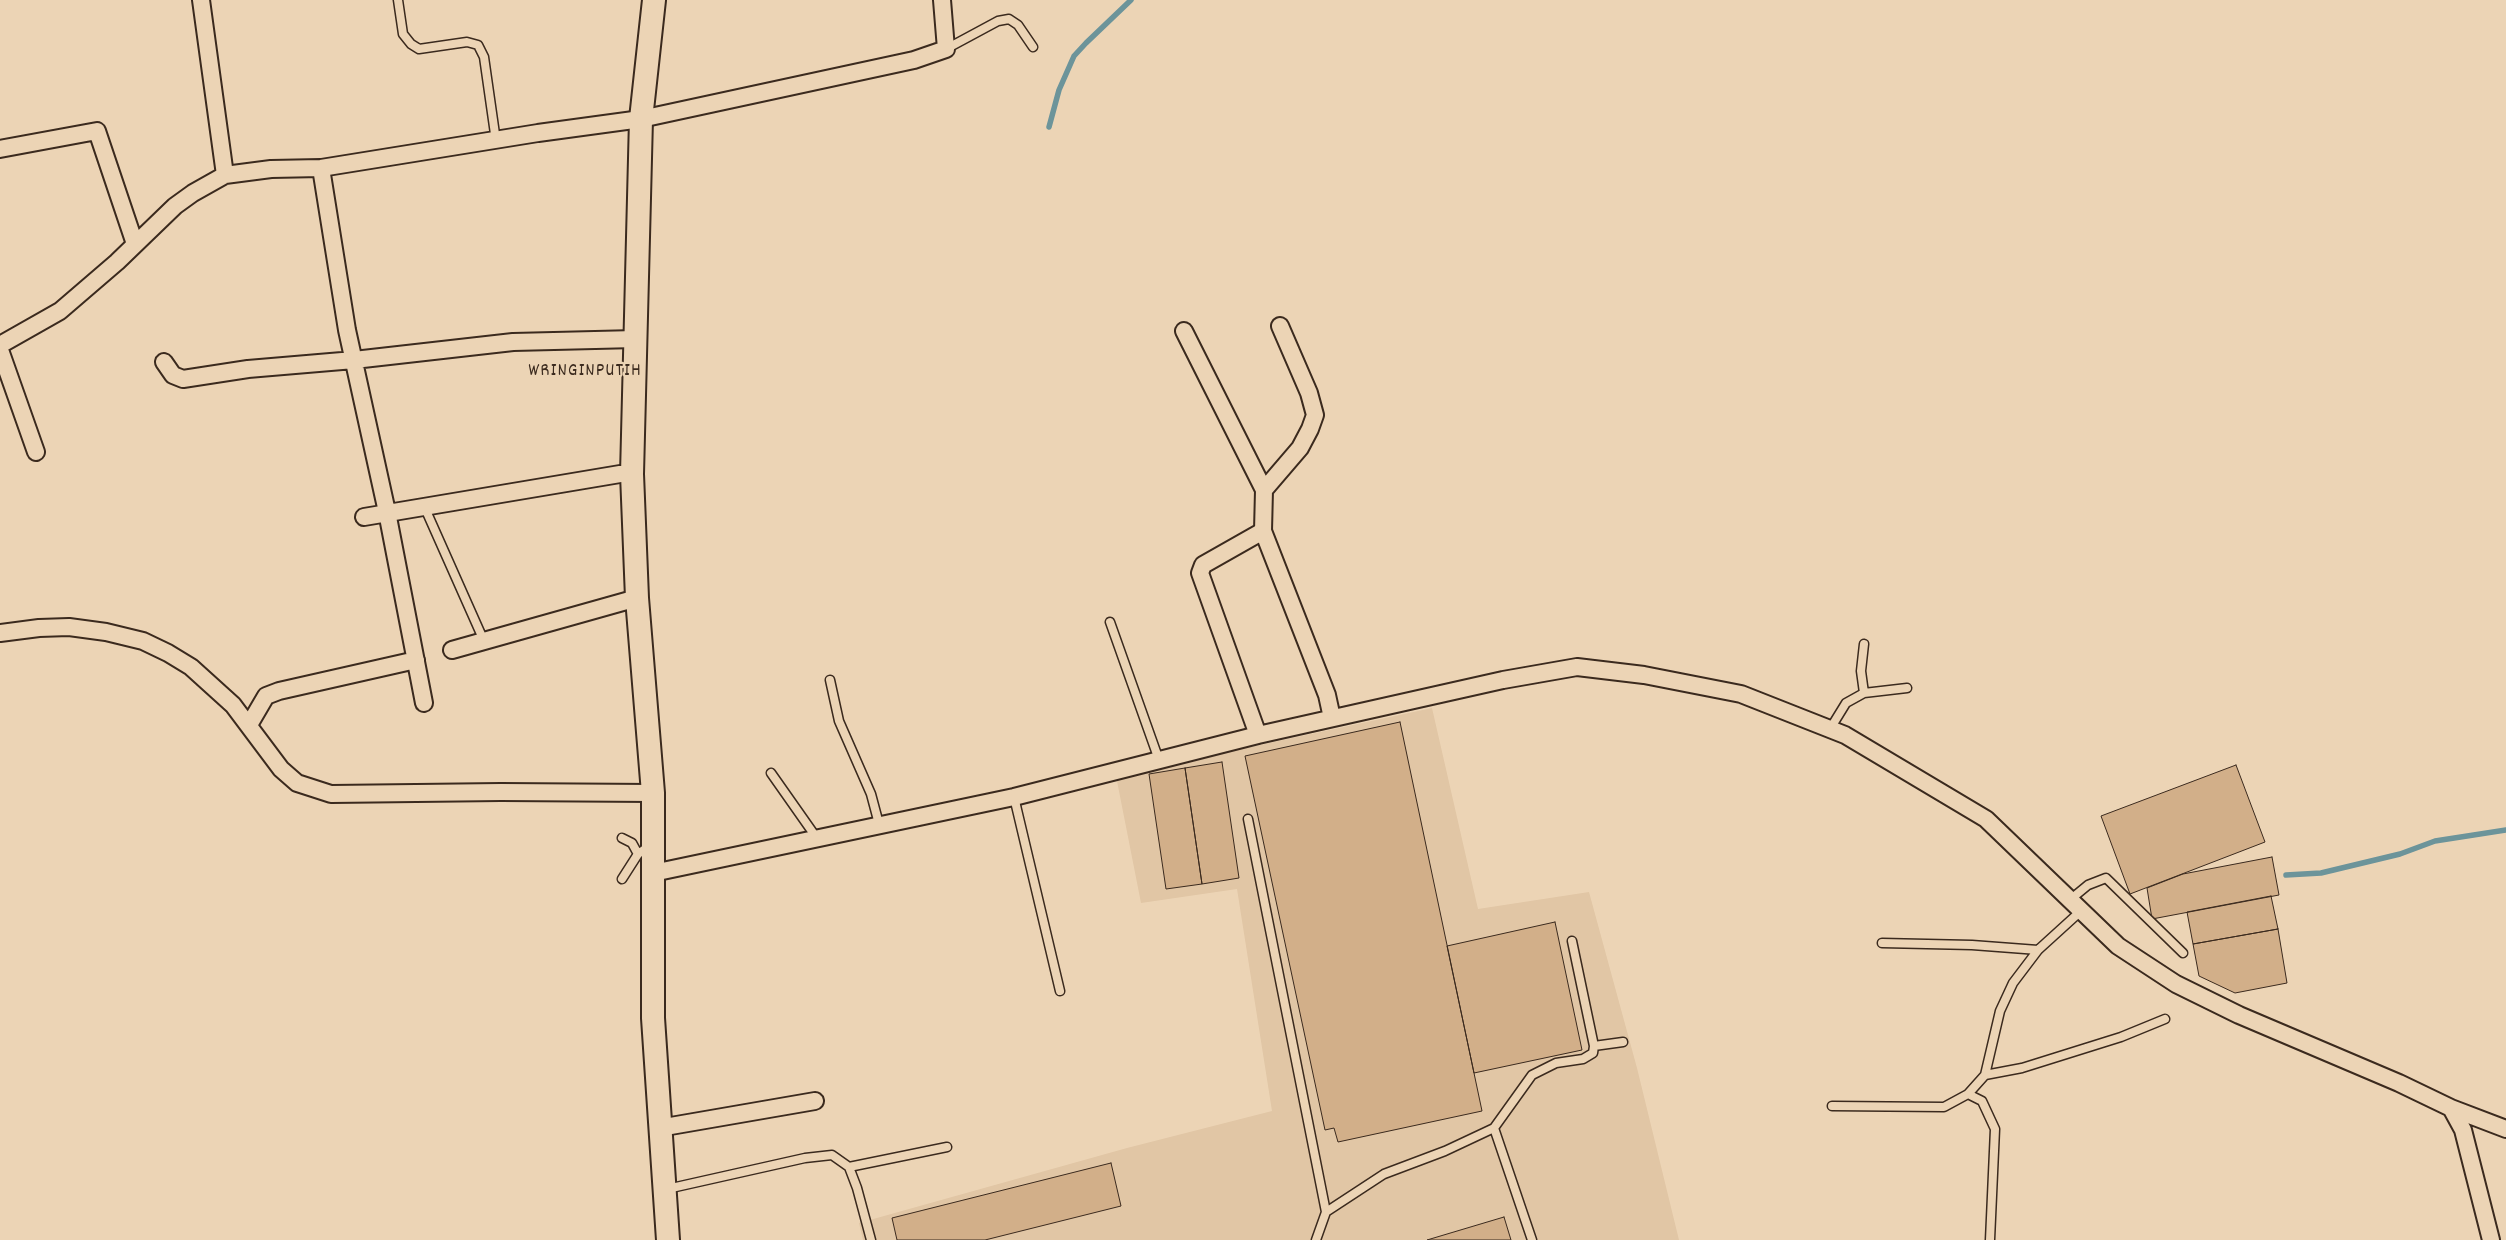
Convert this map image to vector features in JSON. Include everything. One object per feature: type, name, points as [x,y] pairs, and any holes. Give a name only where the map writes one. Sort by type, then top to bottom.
[{"type":"main road","points":[[654,0],[641,119],[632,474],[637,598],[653,793],[645,852],[653,873],[653,1018],[668,1240]]},
{"type":"street","points":[[201,0],[225,175]]},
{"type":"street","points":[[0,345],[60,311],[90,287],[193,193],[225,175],[271,169],[321,168],[641,119],[914,60],[946,49],[942,0]]},
{"type":"street","points":[[0,149],[98,131],[135,244]]},
{"type":"street","points":[[321,168],[354,360],[387,512],[424,704]]},
{"type":"street","points":[[1264,490],[1300,448],[1310,429],[1314,414],[1309,393],[1280,326]]},
{"type":"street","points":[[1184,331],[1264,490],[1263,531],[1327,695],[1332,718]]},
{"type":"street","points":[[164,362],[173,375],[183,379],[248,368],[354,360],[513,342],[636,339]]},
{"type":"street","points":[[0,350],[36,452]]},
{"type":"street","points":[[364,517],[620,474],[632,474]]},
{"type":"street","points":[[1258,734],[1200,573],[1203,565],[1263,531]]},
{"type":"street","points":[[452,650],[637,598]]},
{"type":"street","points":[[0,634],[39,628],[70,627],[106,632],[143,641],[191,667],[233,704],[281,769],[296,783],[330,794],[653,793]]},
{"type":"street","points":[[249,725],[266,696],[416,660]]},
{"type":"street","points":[[653,873],[816,837],[1014,797],[1258,734],[1502,680],[1577,667],[1644,675],[1741,694],[1845,735],[1986,819],[2118,946],[2176,984],[2239,1015],[2399,1082],[2451,1108],[2506,1129]]},
{"type":"street","points":[[659,1128],[815,1101]]},
{"type":"street","points":[[2451,1108],[2463,1130],[2491,1240]]},
{"type":"lane","points":[[398,0],[403,34],[419,50],[467,42],[478,45],[484,57],[496,141]]},
{"type":"lane","points":[[946,49],[998,21],[1009,19],[1018,25],[1034,47]]},
{"type":"lane","points":[[424,506],[484,641]]},
{"type":"lane","points":[[1110,622],[1158,760]]},
{"type":"lane","points":[[1864,644],[1861,671],[1864,693]]},
{"type":"lane","points":[[830,680],[839,721],[871,794],[879,824]]},
{"type":"lane","points":[[1830,729],[1846,703],[1864,693],[1907,688]]},
{"type":"lane","points":[[771,773],[816,837]]},
{"type":"lane","points":[[1014,797],[1060,991]]},
{"type":"lane","points":[[1248,819],[1326,1212],[1316,1240]]},
{"type":"lane","points":[[622,838],[645,852],[622,879]]},
{"type":"lane","points":[[1832,1106],[1944,1107],[1968,1094],[1985,1075],[2000,1011],[2014,983],[2093,882],[2106,878],[2183,953]]},
{"type":"lane","points":[[1326,1212],[1384,1174],[1445,1151],[1494,1128],[1532,1075],[1556,1063],[1583,1059],[1593,1053],[1594,1046],[1572,941]]},
{"type":"lane","points":[[1882,943],[2038,950]]},
{"type":"lane","points":[[1985,1075],[2022,1068],[2121,1037],[2165,1019]]},
{"type":"lane","points":[[1594,1046],[1624,1042]]},
{"type":"lane","points":[[1968,1094],[1982,1101],[1995,1129],[1990,1240]]},
{"type":"lane","points":[[1494,1128],[1532,1240]]},
{"type":"lane","points":[[849,1167],[946,1147]]},
{"type":"lane","points":[[665,1190],[814,1157],[832,1155],[849,1167],[871,1240]]},
{"type":"shaded area","points":[[1432,708],[1478,909],[1589,892],[1637,1068],[1679,1240],[863,1240],[859,1223],[1127,1148],[1272,1111],[1237,889],[1141,903],[1116,776]]},
{"type":"building","points":[[1400,722],[1482,1111],[1338,1142],[1334,1128],[1325,1130],[1245,756]]},
{"type":"building","points":[[1222,762],[1239,878],[1202,884],[1185,768]]},
{"type":"building","points":[[2236,765],[2265,842],[2130,894],[2101,816]]},
{"type":"building","points":[[1185,768],[1202,884],[1166,889],[1149,774]]},
{"type":"building","points":[[2272,857],[2279,895],[2152,919],[2147,888],[2183,874]]},
{"type":"building","points":[[2271,896],[2278,929],[2193,944],[2187,912]]},
{"type":"building","points":[[1555,922],[1582,1050],[1474,1073],[1447,946]]},
{"type":"building","points":[[2278,929],[2287,983],[2235,993],[2199,976],[2193,944]]},
{"type":"building","points":[[1111,1163],[1121,1206],[985,1240],[897,1240],[892,1218]]},
{"type":"building","points":[[1504,1217],[1511,1240],[1427,1240]]},
{"type":"waterway","points":[[1049,127],[1059,90],[1074,56],[1131,0]]},
{"type":"waterway","points":[[2286,875],[2321,873],[2400,854],[2435,841],[2506,830]]},
{"type":"district","name":"WRINGINPUTIH","points":[[585,372]]}]
